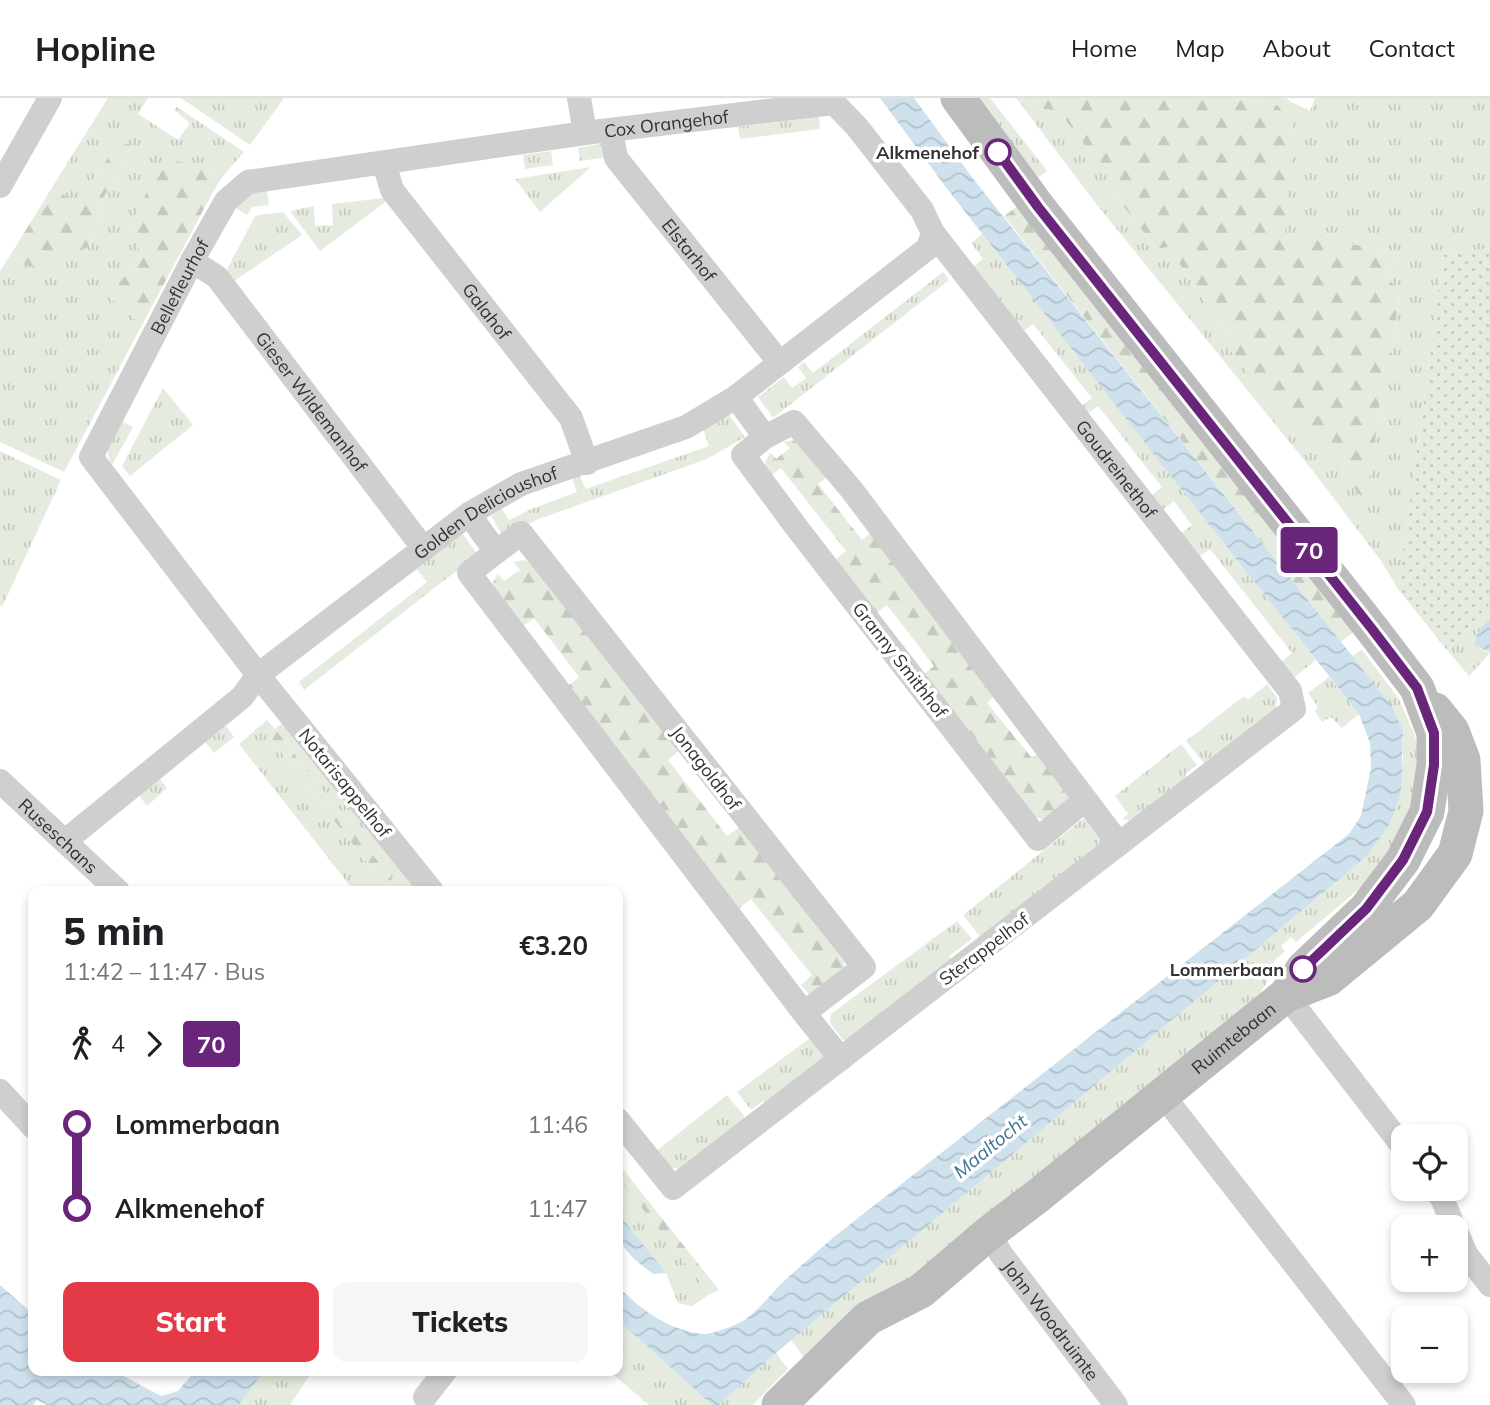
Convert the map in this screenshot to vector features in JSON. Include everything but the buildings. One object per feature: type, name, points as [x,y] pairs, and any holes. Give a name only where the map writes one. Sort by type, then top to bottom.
[{"type":"street","points":[[0,186],[50,98]]},
{"type":"street","points":[[579,98],[584,134]]},
{"type":"street","name":"Ruimtebaan","points":[[779,1405],[868,1318],[921,1292],[989,1233],[1286,995],[1328,979],[1418,905],[1455,854],[1466,811],[1463,760],[1451,731],[1038,207],[958,98]]},
{"type":"street","name":"Cox Orangehof","points":[[584,134],[834,103],[857,127],[922,210],[933,233]]},
{"type":"street","name":"Elstarhof","points":[[611,131],[616,158],[780,363]]},
{"type":"street","name":"Bellefleurhof","points":[[258,675],[91,457],[226,201],[248,182],[584,134]]},
{"type":"street","name":"Galahof","points":[[384,163],[393,190],[571,418],[587,463]]},
{"type":"street","name":"Golden Delicioushof","points":[[65,841],[242,697],[258,675],[469,514],[521,484],[686,427],[736,397],[928,248],[933,233]]},
{"type":"street","name":"Goudreinethof","points":[[933,233],[1290,691],[1294,709]]},
{"type":"street","name":"Gieser Wildemanhof","points":[[192,261],[217,277],[424,549]]},
{"type":"street","points":[[736,397],[765,437]]},
{"type":"street","name":"Granny Smithhof","points":[[1085,800],[1038,839],[743,455],[765,437],[794,422],[851,489],[1119,844]]},
{"type":"street","points":[[469,514],[496,552]]},
{"type":"street","name":"Jonagoldhof","points":[[804,1013],[864,967],[521,533],[469,573],[804,1013],[841,1059]]},
{"type":"street","name":"Notarisappelhof","points":[[258,675],[428,886]]},
{"type":"street","name":"Sterappelhof","points":[[623,1126],[673,1188],[1294,709]]},
{"type":"street","name":"Ruseschans","points":[[0,781],[113,886]]},
{"type":"street","points":[[1286,995],[1391,1131]]},
{"type":"street","points":[[0,1091],[28,1121]]},
{"type":"street","points":[[1163,1094],[1404,1405]]},
{"type":"street","name":"John Woodruimte","points":[[989,1233],[1001,1254],[1116,1405]]},
{"type":"street","points":[[1468,1257],[1490,1285]]},
{"type":"street","points":[[426,1402],[442,1376]]},
{"type":"green space","points":[[108,98],[148,98],[138,114],[178,140],[190,123],[174,110],[177,107],[244,152],[223,176],[206,168],[131,223],[142,259],[115,286],[112,299],[142,325],[64,472],[0,442],[0,271],[13,251],[25,265],[90,246],[103,198],[132,155],[115,148],[78,201],[51,189]]},
{"type":"green space","points":[[181,98],[284,98],[250,145]]},
{"type":"green space","points":[[975,98],[990,98],[1047,171],[1037,178]]},
{"type":"green space","points":[[1016,98],[1036,98],[1044,109],[1058,109],[1112,180],[1112,192],[1157,249],[1168,247],[1229,336],[1302,428],[1368,503],[1384,363],[1390,359],[1400,294],[1390,281],[1394,251],[1284,234],[1293,124],[1277,105],[1234,98],[1286,98],[1310,111],[1315,98],[1490,98],[1490,248],[1444,255],[1398,589],[1382,562],[1313,471],[1098,206]]},
{"type":"green space","points":[[1036,98],[1234,98],[1277,105],[1293,123],[1285,234],[1394,251],[1390,280],[1400,293],[1390,359],[1384,363],[1368,504],[1302,428],[1290,428],[1226,345],[1229,336],[1168,247],[1157,249],[1112,192],[1112,180],[1058,110],[1044,109]]},
{"type":"green space","points":[[819,117],[820,129],[740,139],[738,127]]},
{"type":"green space","points":[[130,143],[132,155],[103,198],[90,246],[44,268],[25,265],[13,251],[51,189],[78,201],[115,148]]},
{"type":"green space","points":[[606,143],[608,157],[580,161],[578,148]]},
{"type":"green space","points":[[551,151],[553,165],[525,169],[523,155]]},
{"type":"green space","points":[[164,158],[206,168],[223,176],[142,325],[111,299],[115,286],[142,259],[131,223]]},
{"type":"green space","points":[[591,167],[540,212],[515,179]]},
{"type":"green space","points":[[267,191],[269,205],[252,207],[247,215],[234,207],[247,194]]},
{"type":"green space","points":[[392,197],[320,251],[290,211],[314,206],[315,226],[333,225],[332,204]]},
{"type":"green space","points":[[1021,204],[1354,631],[1341,642],[1004,216]]},
{"type":"green space","points":[[283,212],[302,235],[231,283],[223,277],[255,216]]},
{"type":"green space","points":[[982,234],[1316,660],[1292,679],[1279,664],[1292,653],[1210,549],[1197,558],[1179,535],[1192,525],[1174,501],[1161,511],[1150,497],[1162,487],[1098,406],[1086,415],[1081,407],[1092,398],[1033,324],[1021,333],[971,268],[983,259],[971,243]]},
{"type":"green space","points":[[1490,248],[1490,604],[1447,650],[1398,589],[1444,255]]},
{"type":"green space","points":[[943,272],[949,280],[773,418],[758,397],[784,377],[792,388],[806,378],[798,367],[804,362],[813,373]]},
{"type":"green space","points":[[163,388],[193,425],[130,476],[122,466]]},
{"type":"green space","points":[[729,415],[745,437],[707,459],[536,520],[504,538],[491,516],[502,509],[509,520],[577,492],[572,478],[579,475],[586,489],[709,446],[703,429]]},
{"type":"green space","points":[[121,421],[133,427],[112,465],[108,447]]},
{"type":"green space","points":[[792,440],[806,444],[829,475],[818,484],[862,540],[873,531],[997,694],[987,703],[1032,758],[1042,751],[1070,795],[1052,816],[1044,819],[1032,816],[923,675],[934,666],[887,605],[875,614],[835,560],[846,551],[781,468],[769,477],[765,465],[768,456],[771,453],[776,459],[790,448],[784,442]]},
{"type":"green space","points":[[0,451],[61,480],[2,607],[0,605]]},
{"type":"green space","points":[[462,533],[479,556],[304,690],[299,682],[427,582],[417,569]]},
{"type":"green space","points":[[523,560],[536,565],[680,750],[668,760],[727,836],[740,827],[844,962],[845,970],[810,995],[801,985],[812,975],[751,899],[739,908],[568,686],[579,677],[534,618],[522,627],[495,591],[493,582],[498,574],[504,581],[520,570],[514,562]]},
{"type":"green space","points":[[1490,604],[1490,618],[1479,632],[1475,646],[1490,653],[1469,676],[1447,650]]},
{"type":"green space","points":[[1362,650],[1399,699],[1415,736],[1421,763],[1417,804],[1384,868],[1296,942],[1291,937],[1281,946],[1285,951],[1275,960],[1267,982],[1256,1000],[1182,1068],[805,1359],[791,1340],[1367,856],[1403,761],[1403,730],[1392,706],[1352,656]]},
{"type":"green space","points":[[1329,677],[1359,714],[1342,728],[1331,717],[1322,722],[1315,711],[1318,707],[1308,693]]},
{"type":"green space","points":[[1267,684],[1277,698],[1276,708],[1207,767],[1186,741],[1244,696],[1248,700]]},
{"type":"green space","points":[[289,718],[419,886],[397,886],[275,729]]},
{"type":"green space","points":[[267,720],[271,725],[268,735],[385,886],[350,886],[239,744]]},
{"type":"green space","points":[[271,725],[397,886],[385,886],[268,735]]},
{"type":"green space","points":[[226,726],[234,737],[214,753],[205,742]]},
{"type":"green space","points":[[1181,744],[1197,765],[1185,774],[1189,780],[1134,822],[1122,819],[1128,814],[1115,796]]},
{"type":"green space","points":[[158,777],[167,788],[147,806],[138,794]]},
{"type":"green space","points":[[1084,818],[1106,844],[982,939],[963,915]]},
{"type":"green space","points":[[957,921],[972,939],[949,956],[953,962],[852,1041],[843,1040],[830,1023],[831,1014]]},
{"type":"green space","points":[[813,1036],[827,1054],[768,1107],[763,1101],[751,1110],[737,1092]]},
{"type":"green space","points":[[727,1095],[749,1122],[687,1168],[672,1168],[665,1164],[655,1152]]},
{"type":"green space","points":[[623,1169],[719,1290],[710,1294],[623,1184]]},
{"type":"green space","points":[[623,1184],[710,1294],[692,1306],[678,1303],[666,1273],[623,1220]]},
{"type":"green space","points":[[623,1325],[712,1405],[649,1405],[615,1376],[623,1376]]},
{"type":"green space","points":[[776,1353],[788,1369],[753,1405],[719,1405]]},
{"type":"green space","points":[[261,1376],[309,1376],[290,1405],[239,1405]]},
{"type":"water","name":"Maaltocht","points":[[880,98],[914,98],[971,176],[1392,706],[1403,730],[1401,793],[1390,823],[1367,856],[776,1353],[719,1405],[712,1405],[623,1325],[623,1291],[656,1317],[690,1332],[711,1333],[748,1318],[782,1283],[835,1236],[1349,834],[1361,816],[1371,768],[1370,743],[1359,714],[945,186]]},
{"type":"water","points":[[1490,619],[1490,652],[1475,646],[1475,642],[1477,634]]},
{"type":"water","points":[[623,1219],[666,1273],[653,1274],[623,1246]]},
{"type":"water","points":[[0,1285],[28,1310],[28,1376],[123,1376],[161,1396],[178,1391],[191,1376],[261,1376],[239,1405],[47,1405],[37,1400],[33,1405],[0,1405]]},
{"type":"bus line","name":"70","points":[[998,152],[1038,207],[1417,688],[1434,733],[1434,765],[1427,812],[1403,860],[1366,909],[1303,969]]},
{"type":"place","name":"Alkmenehof","points":[[998,152]]},
{"type":"place","name":"Lommerbaan","points":[[1303,969]]}]
